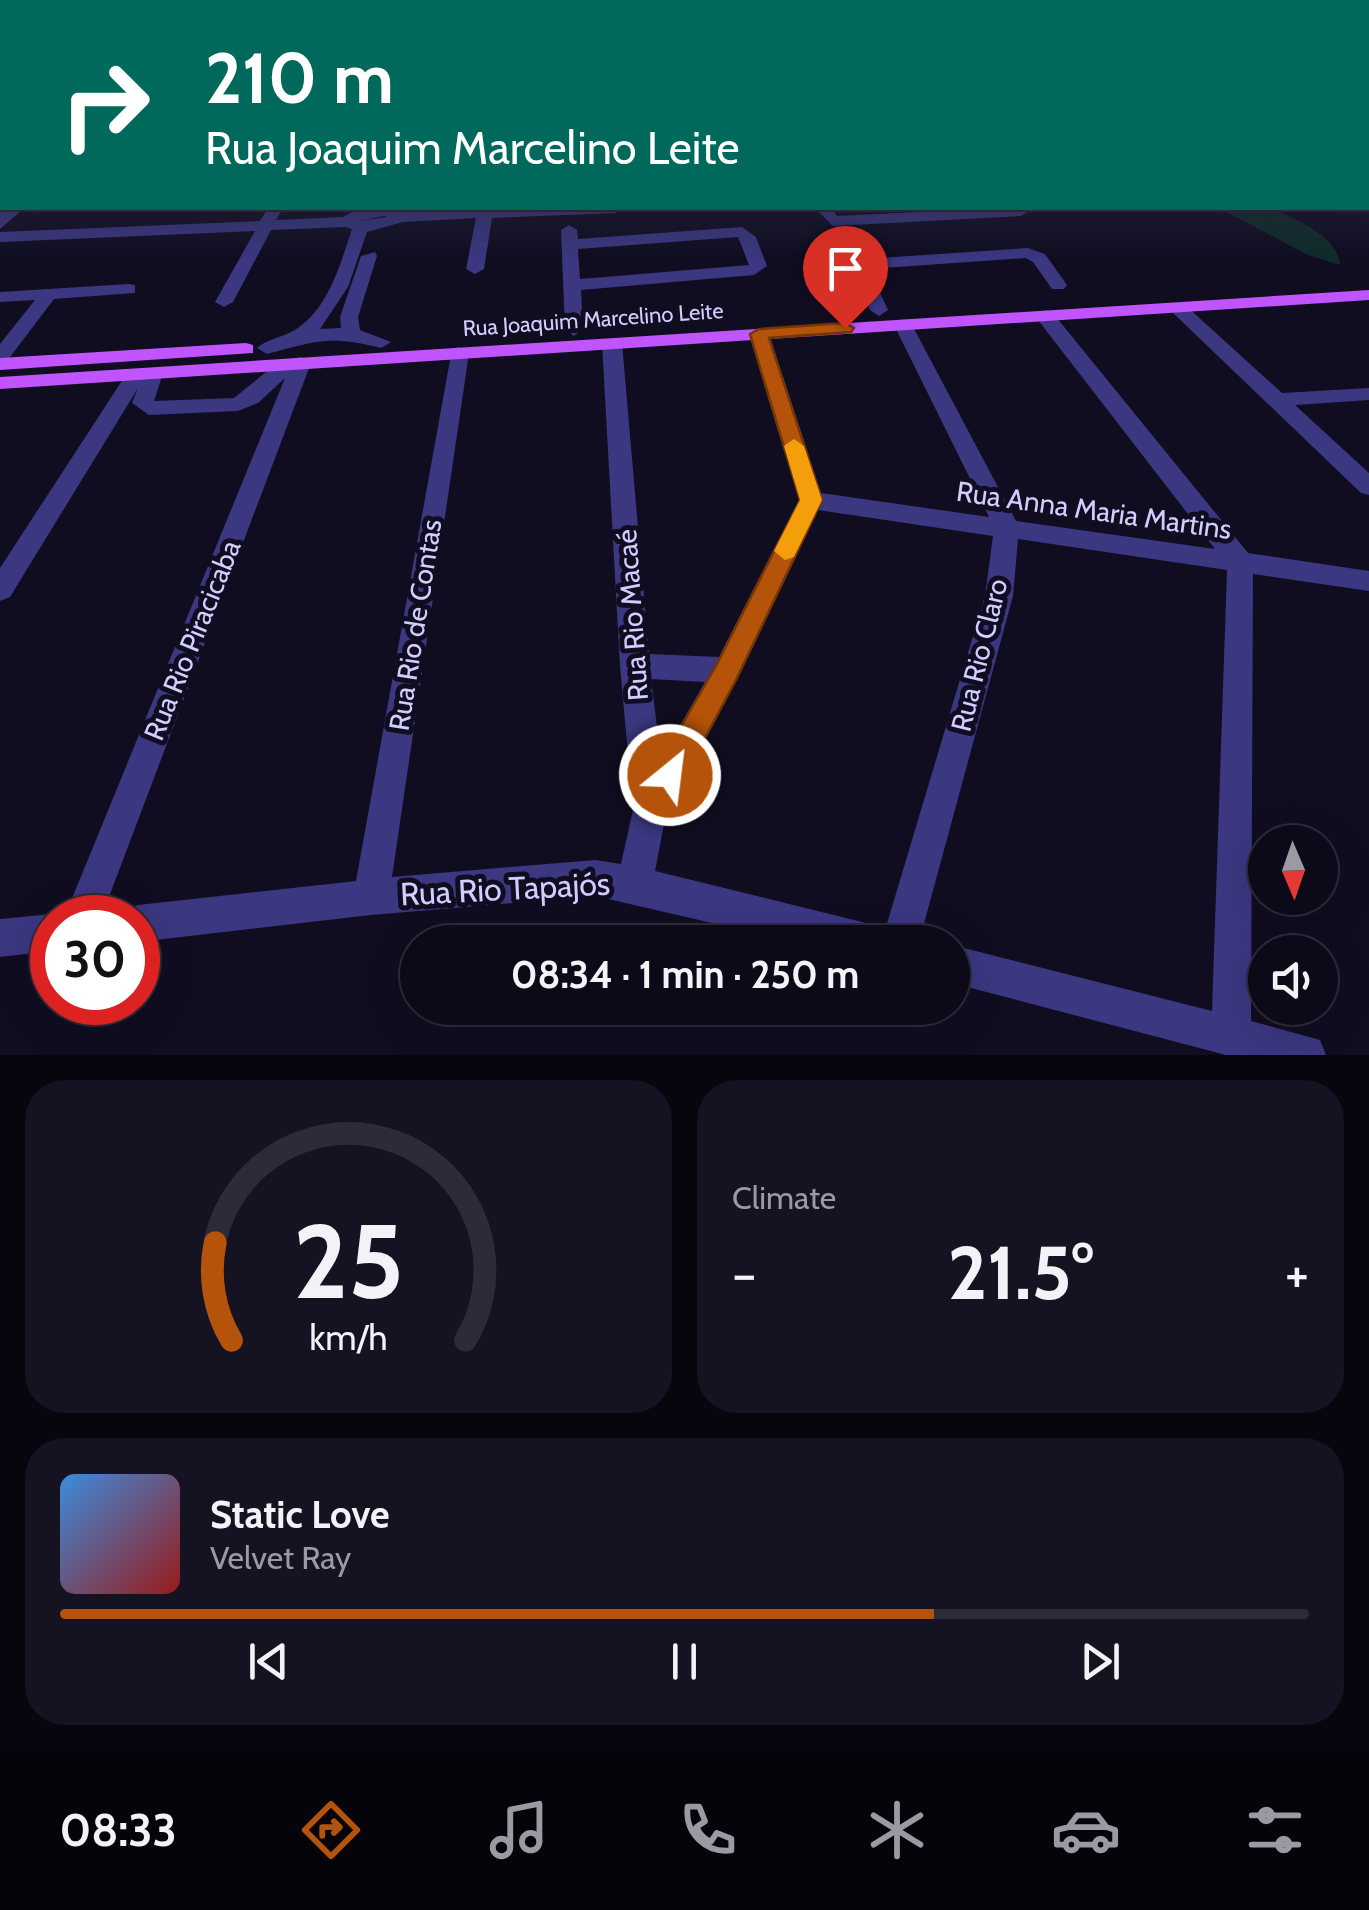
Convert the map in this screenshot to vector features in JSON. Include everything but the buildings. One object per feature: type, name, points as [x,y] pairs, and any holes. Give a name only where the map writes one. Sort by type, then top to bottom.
[{"type":"main road","name":"Rua Joaquim Marcelino Leite","points":[[469,344],[574,330],[821,322],[1369,278]]},
{"type":"main road","points":[[1178,308],[1178,300],[1247,286]]},
{"type":"main road","name":"Rua Joaquim Marcelino Leite","points":[[877,318],[1045,316],[1369,294]]},
{"type":"main road","name":"Rua Joaquim Marcelino Leite","points":[[0,361],[381,342],[612,343],[759,334],[821,322]]},
{"type":"main road","points":[[0,383],[145,373],[296,354],[336,360],[373,353],[466,348],[479,341],[469,344]]},
{"type":"main road","points":[[145,373],[138,368],[150,363],[233,358],[266,348]]},
{"type":"street","points":[[14,210],[2,237],[362,224],[399,217],[486,211],[570,210],[568,245],[574,330]]},
{"type":"street","points":[[180,231],[191,210]]},
{"type":"street","points":[[224,302],[274,210]]},
{"type":"street","points":[[825,210],[833,221],[1035,254],[1058,285]]},
{"type":"street","points":[[475,269],[486,211]]},
{"type":"street","points":[[1007,527],[877,318],[861,266],[1021,211]]},
{"type":"street","points":[[352,332],[349,317],[362,213],[386,212],[399,217]]},
{"type":"street","points":[[145,373],[143,402],[148,408],[226,407],[251,398],[296,354],[337,297],[362,224]]},
{"type":"street","points":[[568,245],[735,231],[748,237],[758,266],[754,270],[573,284]]},
{"type":"street","points":[[0,297],[129,289]]},
{"type":"street","points":[[0,361],[49,294]]},
{"type":"street","points":[[1178,308],[1280,400],[1369,488]]},
{"type":"street","points":[[1045,316],[1240,562],[1231,1035]]},
{"type":"street","points":[[266,348],[296,354],[352,332],[381,342]]},
{"type":"street","points":[[650,810],[728,670],[811,500],[759,334]]},
{"type":"street","name":"Rua Rio Macaé","points":[[612,343],[635,666],[650,810],[634,884]]},
{"type":"street","name":"Rua Rio de Contas","points":[[371,897],[469,344]]},
{"type":"street","name":"Rua Rio Piracicaba","points":[[91,895],[296,354]]},
{"type":"street","points":[[0,590],[145,373]]},
{"type":"street","points":[[1280,400],[1369,394]]},
{"type":"street","name":"Rua Anna Maria Martins","points":[[811,500],[1369,581]]},
{"type":"street","name":"Rua Rio Claro","points":[[905,925],[999,596],[1007,527]]},
{"type":"street","points":[[635,666],[728,670]]},
{"type":"street","name":"Rua Rio Tapajós","points":[[160,921],[371,897],[595,878],[798,925]]},
{"type":"street","points":[[0,938],[30,935]]},
{"type":"street","points":[[970,969],[1305,1055]]},
{"type":"green space","points":[[1223,210],[1274,210],[1290,217],[1332,245],[1340,265],[1308,255]]},
{"type":"slow traffic","points":[[785,551],[811,500],[794,446]]},
{"type":"route","points":[[670,775],[728,670],[811,500],[759,334],[845,328]]}]
